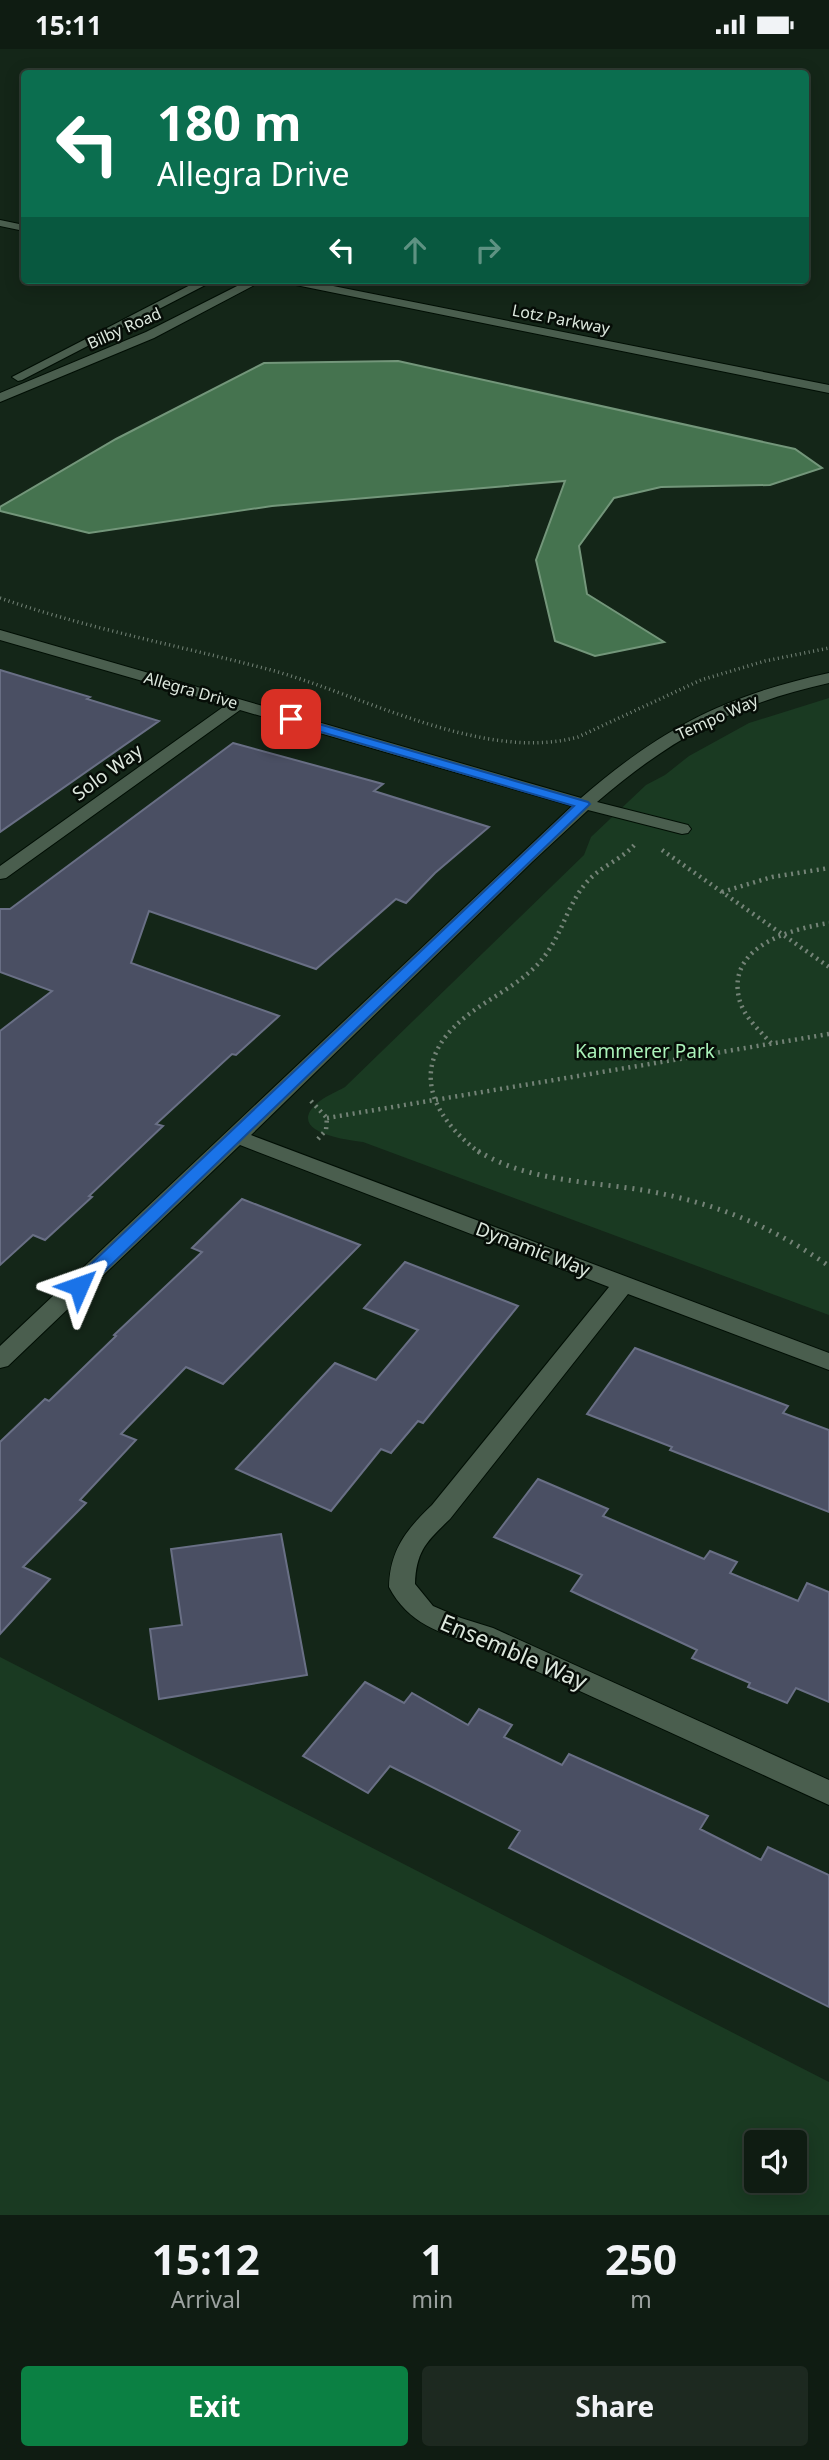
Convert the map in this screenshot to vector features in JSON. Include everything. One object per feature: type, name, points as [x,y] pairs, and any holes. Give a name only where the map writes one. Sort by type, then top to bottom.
[{"type":"street","points":[[0,223],[21,226]]},
{"type":"street","name":"Bilby Road","points":[[7,370],[179,284]]},
{"type":"street","name":"Bilby Road","points":[[0,392],[28,371],[201,284]]},
{"type":"street","name":"Bilby Road","points":[[0,398],[150,335],[250,284]]},
{"type":"street","name":"Lotz Parkway","points":[[306,284],[829,389]]},
{"type":"street","name":"Allegra Drive","points":[[0,635],[583,804],[682,829]]},
{"type":"street","name":"Tempo Way","points":[[0,1360],[237,1137],[583,804],[674,735],[733,707],[799,684],[829,678]]},
{"type":"street","name":"Solo Way","points":[[0,874],[237,704]]},
{"type":"street","name":"Dynamic Way","points":[[237,1137],[829,1362]]},
{"type":"street","name":"Ensemble Way","points":[[624,1284],[441,1512],[412,1540],[402,1564],[401,1587],[424,1613],[454,1627],[484,1635],[829,1793]]},
{"type":"path","points":[[0,598],[99,631],[269,670],[481,737],[511,743],[555,742],[587,735],[639,707],[700,680],[765,660],[829,648]]},
{"type":"path","points":[[638,836],[635,846],[603,867],[587,882],[572,906],[555,943],[533,969],[506,992],[451,1030],[436,1052],[429,1076],[430,1091],[452,1131],[478,1151],[503,1164],[562,1179],[673,1197],[788,1238],[829,1266]]},
{"type":"path","points":[[657,847],[829,967]]},
{"type":"path","points":[[722,892],[772,877],[829,869]]},
{"type":"path","points":[[772,1044],[747,1019],[737,998],[737,978],[746,959],[764,943],[781,933],[829,923]]},
{"type":"path","points":[[327,1118],[829,1034]]},
{"type":"path","points":[[307,1099],[327,1118]]},
{"type":"path","points":[[318,1139],[326,1130],[327,1118]]},
{"type":"green space","name":"Kammerer Park","points":[[829,698],[829,1315],[363,1142],[323,1133],[309,1122],[309,1114],[316,1104],[345,1087],[584,855],[591,837],[646,785],[665,775],[689,756],[749,723]]},
{"type":"green space","points":[[0,1657],[829,2082],[829,2215],[0,2215]]},
{"type":"shaded area","points":[[398,361],[795,449],[822,468],[770,485],[661,487],[614,498],[579,546],[587,594],[664,642],[595,656],[555,641],[536,560],[565,481],[272,506],[89,533],[0,511],[0,507],[116,439],[264,363]]},
{"type":"building","points":[[0,670],[90,697],[87,699],[159,721],[0,832]]},
{"type":"building","points":[[233,743],[383,784],[374,791],[489,827],[435,873],[406,903],[396,899],[316,969],[149,911],[131,963],[279,1016],[236,1055],[232,1054],[156,1124],[163,1126],[45,1240],[33,1235],[0,1265],[0,1031],[52,991],[0,972],[0,909],[10,909]]},
{"type":"building","points":[[242,1199],[360,1245],[223,1384],[186,1367],[121,1434],[136,1440],[80,1500],[86,1503],[23,1567],[50,1579],[0,1634],[0,1442],[45,1399],[49,1401],[202,1252],[192,1248]]},
{"type":"building","points":[[405,1262],[518,1306],[423,1423],[418,1421],[391,1453],[381,1449],[331,1511],[236,1469],[335,1363],[376,1380],[418,1330],[364,1308]]},
{"type":"building","points":[[635,1348],[788,1406],[783,1413],[829,1430],[829,1512],[670,1450],[672,1447],[587,1414]]},
{"type":"building","points":[[538,1479],[608,1509],[603,1516],[704,1559],[710,1551],[737,1562],[730,1573],[798,1601],[807,1583],[829,1592],[829,1702],[796,1688],[787,1703],[748,1687],[750,1683],[692,1658],[697,1650],[571,1591],[582,1575],[494,1537]]},
{"type":"building","points":[[281,1534],[307,1675],[159,1699],[150,1629],[182,1625],[171,1549]]},
{"type":"building","points":[[365,1682],[404,1703],[412,1693],[468,1725],[479,1709],[512,1725],[504,1737],[562,1765],[569,1754],[708,1816],[700,1829],[761,1860],[768,1847],[829,1875],[829,2007],[509,1848],[520,1831],[390,1766],[368,1793],[303,1756]]},
{"type":"route","points":[[79,1286],[583,804],[291,719]]}]
